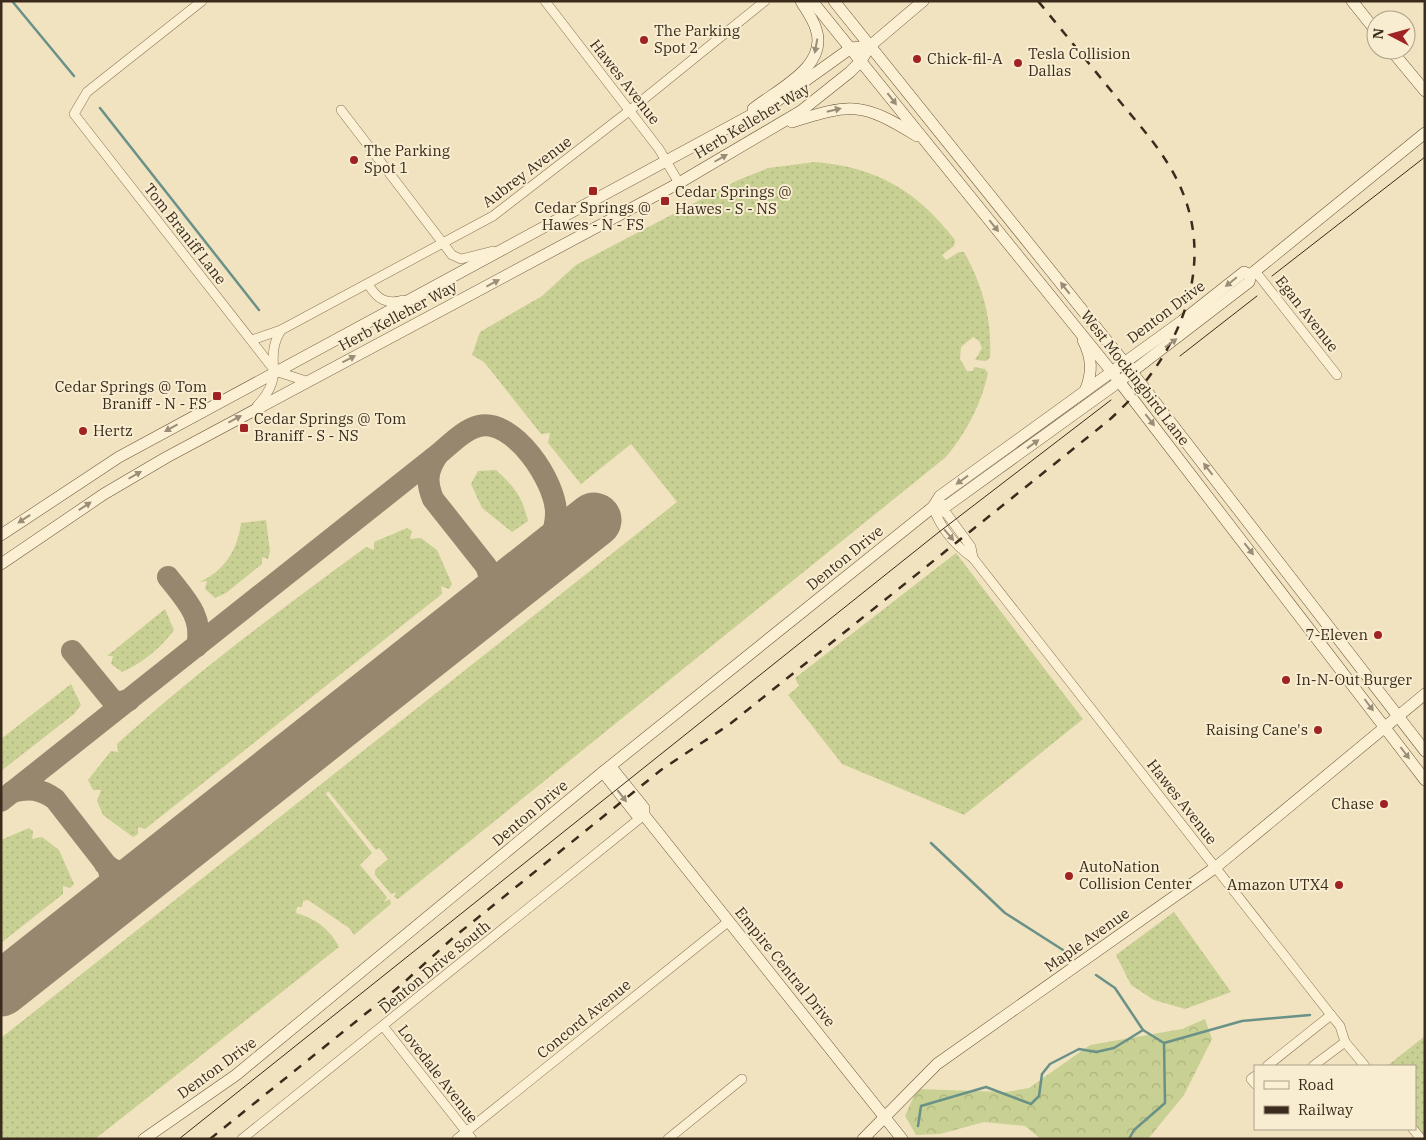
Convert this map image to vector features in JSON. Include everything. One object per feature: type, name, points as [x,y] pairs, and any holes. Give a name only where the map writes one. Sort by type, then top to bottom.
[{"type":"main road","points":[[747,118],[753,109],[800,74],[810,64],[818,39],[816,27],[801,1]]},
{"type":"main road","name":"West Mockingbird Lane","points":[[812,1],[1120,381],[1425,780]]},
{"type":"main road","name":"West Mockingbird Lane","points":[[834,1],[1132,372],[1425,750]]},
{"type":"main road","name":"Herb Kelleher Way","points":[[1,564],[104,494],[255,408],[679,183],[817,101],[861,61],[870,46],[923,1]]},
{"type":"main road","points":[[1352,1],[1366,18]]},
{"type":"main road","points":[[851,48],[870,46]]},
{"type":"main road","name":"Herb Kelleher Way","points":[[1,535],[91,474],[275,371],[420,295],[747,118],[798,88],[851,48]]},
{"type":"main road","points":[[1400,60],[1425,91]]},
{"type":"main road","points":[[771,129],[837,108],[853,108],[880,114],[925,142]]},
{"type":"main road","name":"Denton Drive","points":[[933,507],[948,505],[1132,372],[1249,282],[1253,273],[1425,133]]},
{"type":"main road","points":[[1021,259],[1034,249]]},
{"type":"main road","name":"Denton Drive","points":[[144,1139],[236,1075],[607,769],[933,507],[940,496],[1085,392],[1244,272],[1253,273]]},
{"type":"main road","points":[[1078,329],[1086,346],[1092,369],[1085,392]]},
{"type":"main road","points":[[1208,495],[1220,485]]},
{"type":"main road","points":[[1302,618],[1315,608]]},
{"type":"main road","name":"Maple Avenue","points":[[863,1139],[925,1074],[963,1044],[1216,867],[1425,694]]},
{"type":"main road","name":"Empire Central Drive","points":[[607,769],[644,808],[644,815],[902,1139]]},
{"type":"street","name":"Tom Braniff Lane","points":[[202,1],[87,92],[74,114],[275,371]]},
{"type":"street","name":"Hawes Avenue","points":[[545,1],[667,162],[679,183]]},
{"type":"street","name":"Aubrey Avenue","points":[[252,340],[281,330],[492,216],[629,111],[765,1]]},
{"type":"street","points":[[341,110],[444,242],[452,255],[461,259],[514,244]]},
{"type":"street","name":"Egan Avenue","points":[[1253,273],[1337,374]]},
{"type":"street","points":[[368,284],[373,292],[383,301],[394,303],[420,295]]},
{"type":"street","points":[[255,408],[268,394],[275,371],[273,347],[281,330]]},
{"type":"street","points":[[275,371],[306,381]]},
{"type":"street","name":"Hawes Avenue","points":[[933,507],[938,522],[964,552],[973,558],[1216,867],[1340,1026],[1345,1042],[1364,1065]]},
{"type":"street","name":"Denton Drive South","points":[[242,1139],[644,815]]},
{"type":"street","name":"Concord Avenue","points":[[457,1139],[469,1135],[729,921]]},
{"type":"street","points":[[1268,1065],[1331,1015]]},
{"type":"street","name":"Lovedale Avenue","points":[[383,1026],[469,1135]]},
{"type":"street","points":[[1315,1065],[1345,1042]]},
{"type":"street","points":[[668,1139],[742,1079]]},
{"type":"green space","points":[[815,162],[858,169],[894,184],[926,208],[955,240],[954,246],[942,255],[946,260],[959,252],[964,252],[971,265],[981,290],[988,316],[990,358],[986,361],[975,360],[982,348],[979,341],[973,337],[961,347],[960,359],[967,371],[973,371],[974,367],[985,369],[988,373],[972,417],[946,457],[398,899],[394,897],[396,892],[391,894],[375,875],[375,870],[388,859],[379,848],[376,850],[328,791],[326,794],[372,853],[360,865],[387,897],[384,902],[390,899],[391,904],[354,935],[349,928],[308,900],[303,901],[302,907],[297,907],[296,913],[321,925],[339,947],[95,1139],[1,1139],[1,1038],[677,502],[631,444],[581,484],[548,443],[550,433],[541,434],[484,362],[472,355],[480,332],[542,296],[576,265],[736,181],[768,168]]},
{"type":"green space","points":[[496,470],[517,493],[528,521],[512,532],[482,508],[471,484],[478,471]]},
{"type":"green space","points":[[266,520],[270,551],[268,559],[262,557],[262,564],[226,593],[215,598],[205,589],[207,581],[199,582],[216,572],[228,558],[237,542],[241,523]]},
{"type":"green space","points":[[407,528],[412,531],[410,539],[421,538],[437,550],[452,584],[449,589],[441,586],[442,594],[145,829],[138,827],[138,834],[133,837],[103,815],[97,801],[101,790],[93,790],[88,780],[111,751],[118,752],[117,744],[207,667],[302,594],[366,547],[374,550],[374,542]]},
{"type":"green space","points":[[956,553],[1083,719],[964,815],[842,764],[788,695],[799,686],[795,678]]},
{"type":"green space","points":[[165,609],[174,630],[163,643],[144,660],[122,672],[111,664],[113,656],[107,656]]},
{"type":"green space","points":[[71,684],[81,705],[74,714],[1,771],[1,739]]},
{"type":"green space","points":[[29,828],[33,831],[32,839],[42,837],[59,850],[74,884],[70,888],[63,886],[63,894],[1,943],[1,840]]},
{"type":"green space","points":[[1174,912],[1231,992],[1185,1009],[1154,1000],[1131,985],[1116,955]]},
{"type":"green space","points":[[1205,1019],[1212,1039],[1184,1095],[1148,1139],[1041,1139],[1025,1126],[984,1122],[940,1134],[916,1135],[905,1116],[917,1089],[1006,1092],[1029,1088],[1090,1045],[1182,1029]]},
{"type":"green space","points":[[1425,1036],[1425,1139],[1416,1127],[1416,1065],[1388,1065]]},
{"type":"waterway","points":[[12,1],[74,76]]},
{"type":"waterway","points":[[100,108],[259,310]]},
{"type":"waterway","points":[[931,843],[1005,913],[1063,950]]},
{"type":"waterway","points":[[1096,975],[1115,988],[1143,1030],[1164,1043],[1242,1021],[1310,1015]]},
{"type":"waterway","points":[[918,1126],[921,1106],[986,1087],[1031,1104],[1039,1096],[1042,1074],[1050,1064],[1079,1049],[1096,1052],[1114,1048],[1143,1030]]},
{"type":"waterway","points":[[1129,1139],[1134,1130],[1165,1103],[1164,1043]]},
{"type":"taxiway","points":[[1,801],[466,431],[479,426],[492,426],[506,432],[531,455],[549,485],[554,500],[556,520],[550,541],[536,566]]},
{"type":"taxiway","points":[[437,456],[429,472],[429,487],[433,499],[486,566],[489,573],[490,586],[486,599],[473,616]]},
{"type":"taxiway","points":[[168,577],[192,609],[198,626],[197,646]]},
{"type":"taxiway","points":[[72,651],[113,701],[129,700]]},
{"type":"taxiway","points":[[12,792],[35,790],[55,799],[108,867],[111,877],[111,888],[105,908]]},
{"type":"taxiway","points":[[105,864],[116,871],[134,875],[153,869]]},
{"type":"runway","points":[[1,989],[594,520]]},
{"type":"tram line","points":[[1272,276],[1425,157]]},
{"type":"tram line","points":[[1180,356],[1257,296]]},
{"type":"tram line","points":[[179,1139],[939,532],[1111,400]]},
{"type":"railway","points":[[210,1139],[400,986],[454,937],[661,770],[730,724],[1108,421],[1132,398],[1153,372],[1170,343],[1184,313],[1192,282],[1194,250],[1190,217],[1179,184],[1159,150],[1038,1]]},
{"type":"place","name":"The Parking Spot 2","points":[[644,40]]},
{"type":"place","name":"Chick-fil-A","points":[[917,59]]},
{"type":"place","name":"Tesla Collision Dallas","points":[[1018,63]]},
{"type":"place","name":"The Parking Spot 1","points":[[354,160]]},
{"type":"place","name":"Cedar Springs @ Hawes - N - FS","points":[[593,191]]},
{"type":"place","name":"Cedar Springs @ Hawes - S - NS","points":[[665,201]]},
{"type":"place","name":"Cedar Springs @ Tom Braniff - N - FS","points":[[217,396]]},
{"type":"place","name":"Cedar Springs @ Tom Braniff - S - NS","points":[[244,428]]},
{"type":"place","name":"Hertz","points":[[83,431]]},
{"type":"place","name":"7-Eleven","points":[[1378,635]]},
{"type":"place","name":"In-N-Out Burger","points":[[1286,680]]},
{"type":"place","name":"Raising Cane's","points":[[1318,730]]},
{"type":"place","name":"Chase","points":[[1384,804]]},
{"type":"place","name":"AutoNation Collision Center","points":[[1069,876]]},
{"type":"place","name":"Amazon UTX4","points":[[1339,885]]}]
